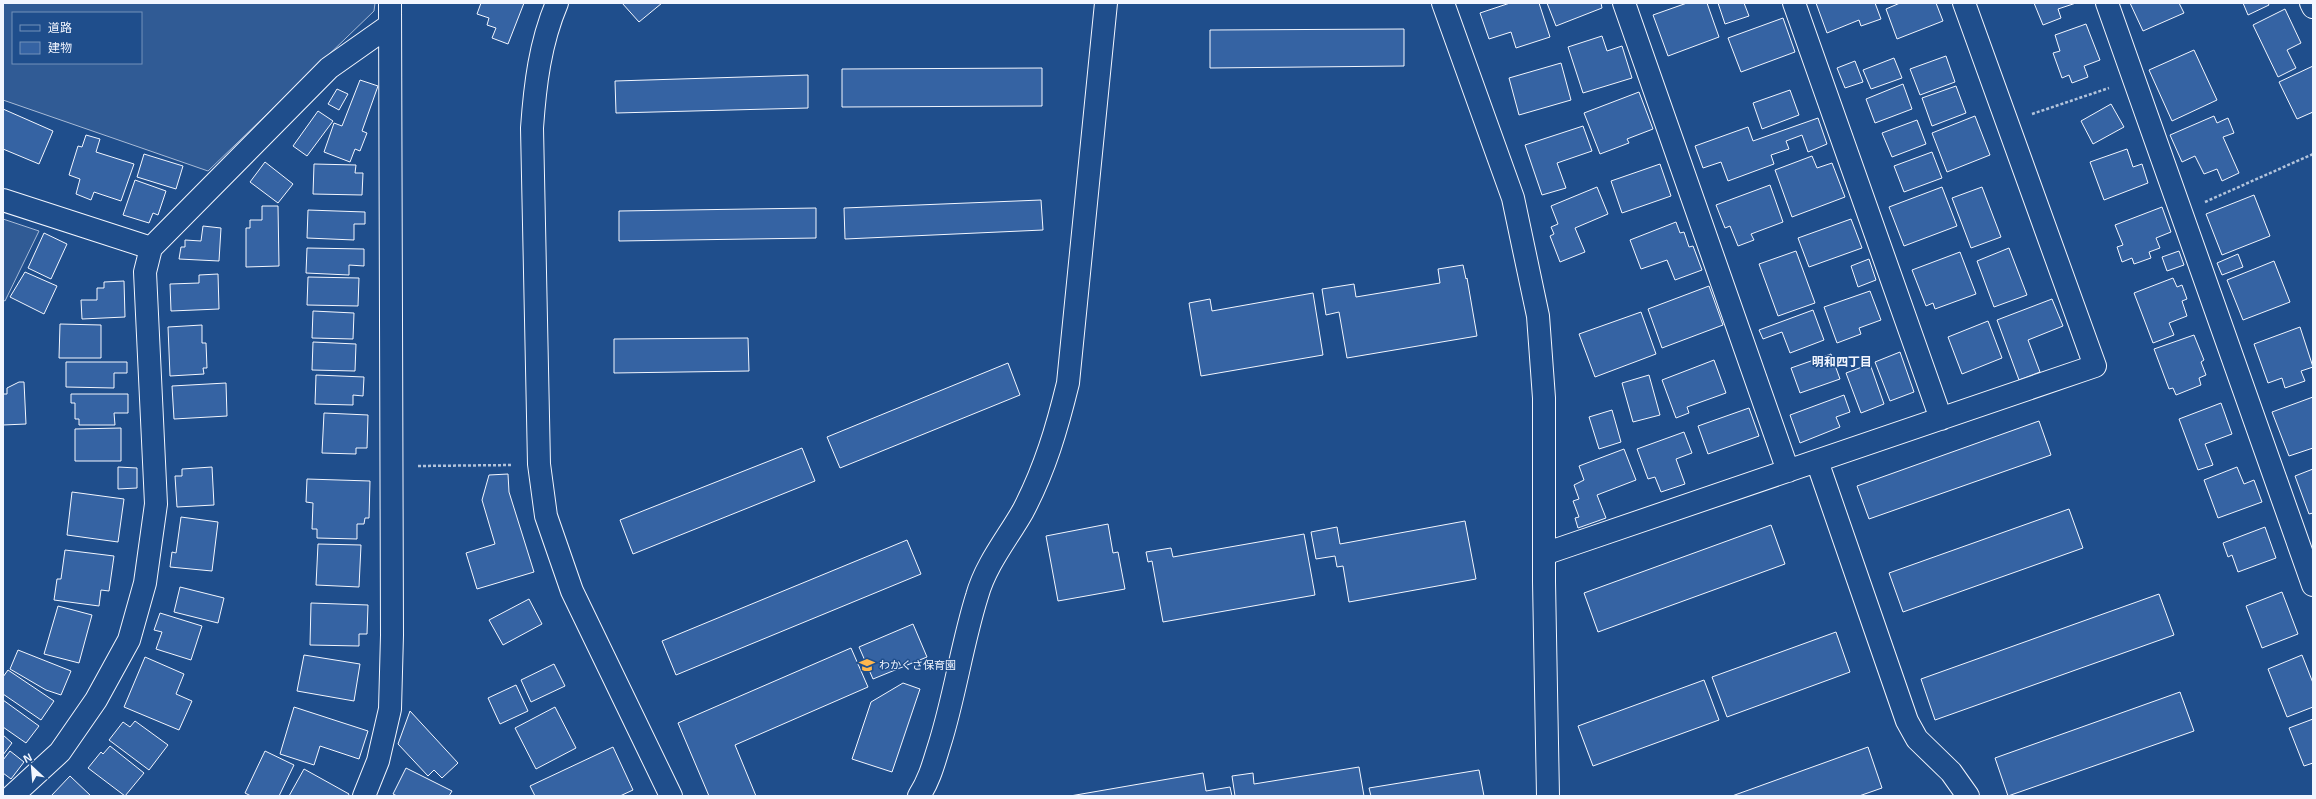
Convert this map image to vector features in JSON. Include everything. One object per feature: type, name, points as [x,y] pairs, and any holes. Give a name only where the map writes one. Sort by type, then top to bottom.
[{"type":"street","points":[[364,796],[378,761],[390,709],[392,635],[390,466],[390,3]]},
{"type":"street","points":[[557,3],[550,20],[536,75],[532,128],[539,464],[546,516],[572,591],[671,796]]},
{"type":"street","points":[[919,796],[928,782],[947,720],[977,595],[994,555],[1022,513],[1041,475],[1057,431],[1068,383],[1106,3]]},
{"type":"street","points":[[1442,3],[1512,198],[1538,316],[1544,398],[1544,554],[1548,796]]},
{"type":"street","points":[[1624,3],[1788,471]]},
{"type":"street","points":[[1794,3],[1941,419]]},
{"type":"street","points":[[1544,554],[2095,366],[1964,3]]},
{"type":"street","points":[[2107,3],[2313,585]]},
{"type":"street","points":[[2311,3],[2313,7]]},
{"type":"street","points":[[12,796],[60,752],[96,700],[129,640],[145,583],[156,504],[145,272],[151,248],[329,68],[390,25]]},
{"type":"street","points":[[3,200],[151,248]]},
{"type":"street","points":[[1817,461],[1907,721],[1917,739],[1951,772],[1968,796]]},
{"type":"path","points":[[2007,122],[2134,80]]},
{"type":"path","points":[[2181,213],[2313,154]]},
{"type":"path","points":[[390,466],[539,464]]},
{"type":"shaded area","points":[[3,3],[375,3],[374,11],[208,171],[3,100]]},
{"type":"shaded area","points":[[3,219],[39,231],[5,301],[3,300]]},
{"type":"building","points":[[481,3],[524,3],[508,44],[492,38],[496,28],[487,25],[489,18],[477,14]]},
{"type":"building","points":[[622,3],[662,3],[639,22]]},
{"type":"building","points":[[1510,3],[1539,3],[1550,37],[1516,48],[1511,32],[1489,39],[1480,13]]},
{"type":"building","points":[[1547,3],[1601,3],[1602,8],[1556,26]]},
{"type":"building","points":[[1687,3],[1707,3],[1719,37],[1668,56],[1653,15]]},
{"type":"building","points":[[1718,3],[1744,3],[1749,16],[1725,24]]},
{"type":"building","points":[[1816,3],[1875,3],[1881,19],[1861,26],[1859,20],[1827,33]]},
{"type":"building","points":[[1900,3],[1936,3],[1943,21],[1897,39],[1886,9]]},
{"type":"building","points":[[2034,3],[2076,3],[2058,9],[2061,18],[2043,25]]},
{"type":"building","points":[[2130,3],[2179,3],[2184,13],[2143,31]]},
{"type":"building","points":[[2243,3],[2268,3],[2269,5],[2248,15]]},
{"type":"building","points":[[2285,9],[2301,43],[2287,50],[2296,68],[2278,77],[2253,25]]},
{"type":"building","points":[[1783,18],[1795,52],[1741,72],[1728,38]]},
{"type":"building","points":[[2086,24],[2100,60],[2084,66],[2088,77],[2072,83],[2069,75],[2062,78],[2053,53],[2060,51],[2055,35]]},
{"type":"building","points":[[1404,29],[1404,66],[1210,68],[1210,30]]},
{"type":"building","points":[[1602,36],[1607,51],[1622,46],[1632,78],[1583,93],[1568,47]]},
{"type":"building","points":[[2194,50],[2217,100],[2172,121],[2149,70]]},
{"type":"building","points":[[1946,56],[1955,82],[1920,95],[1910,69]]},
{"type":"building","points":[[1894,58],[1902,78],[1871,89],[1863,70]]},
{"type":"building","points":[[1855,61],[1863,82],[1845,88],[1837,68]]},
{"type":"building","points":[[1561,63],[1571,100],[1519,115],[1509,78]]},
{"type":"building","points":[[2313,66],[2313,112],[2297,119],[2279,82]]},
{"type":"building","points":[[1042,68],[1042,106],[842,107],[842,69]]},
{"type":"building","points":[[808,75],[808,108],[616,113],[615,81]]},
{"type":"building","points":[[360,80],[378,86],[362,131],[367,133],[360,151],[355,149],[350,162],[324,152],[334,123],[342,126]]},
{"type":"building","points":[[1903,84],[1912,109],[1875,123],[1866,99]]},
{"type":"building","points":[[1956,86],[1966,113],[1932,126],[1922,98]]},
{"type":"building","points":[[337,89],[348,94],[339,110],[328,104]]},
{"type":"building","points":[[1790,90],[1799,115],[1762,129],[1753,103]]},
{"type":"building","points":[[1639,92],[1653,129],[1627,139],[1629,143],[1600,154],[1584,113]]},
{"type":"building","points":[[2111,104],[2124,127],[2093,144],[2081,121]]},
{"type":"building","points":[[3,109],[53,131],[39,164],[3,149]]},
{"type":"building","points":[[318,111],[333,121],[307,156],[293,146]]},
{"type":"building","points":[[1975,116],[1990,155],[1947,172],[1932,133]]},
{"type":"building","points":[[2214,116],[2217,123],[2228,118],[2234,133],[2223,137],[2239,173],[2222,181],[2217,169],[2204,174],[2195,156],[2182,162],[2170,135]]},
{"type":"building","points":[[1818,118],[1827,144],[1808,152],[1802,135],[1786,141],[1789,149],[1771,155],[1774,164],[1728,181],[1721,162],[1703,168],[1695,146],[1748,127],[1753,141]]},
{"type":"building","points":[[1917,120],[1926,144],[1892,157],[1882,133]]},
{"type":"building","points":[[1583,126],[1592,151],[1557,163],[1566,188],[1542,195],[1525,145]]},
{"type":"building","points":[[86,135],[100,139],[96,152],[134,164],[121,201],[94,192],[91,200],[76,194],[80,179],[69,175],[78,146],[82,147]]},
{"type":"building","points":[[2127,149],[2133,167],[2142,164],[2148,183],[2104,200],[2090,162]]},
{"type":"building","points":[[1932,152],[1942,178],[1904,192],[1894,166]]},
{"type":"building","points":[[144,154],[183,166],[176,189],[137,177]]},
{"type":"building","points":[[1812,156],[1817,168],[1832,163],[1845,197],[1792,217],[1775,170]]},
{"type":"building","points":[[265,162],[293,184],[278,203],[250,182]]},
{"type":"building","points":[[314,164],[356,165],[355,173],[363,173],[362,195],[313,194]]},
{"type":"building","points":[[1660,164],[1671,196],[1622,213],[1611,181]]},
{"type":"building","points":[[135,180],[166,191],[158,215],[153,213],[149,223],[123,215]]},
{"type":"building","points":[[1770,185],[1783,222],[1751,234],[1754,240],[1738,246],[1730,226],[1725,228],[1716,205]]},
{"type":"building","points":[[1597,187],[1608,214],[1575,228],[1585,252],[1560,262],[1550,236],[1554,234],[1551,227],[1558,224],[1551,206]]},
{"type":"building","points":[[1942,187],[1957,226],[1904,246],[1889,207]]},
{"type":"building","points":[[1982,187],[2001,237],[1971,248],[1952,198]]},
{"type":"building","points":[[2254,195],[2270,236],[2222,255],[2206,214]]},
{"type":"building","points":[[1041,200],[1043,230],[845,239],[844,208]]},
{"type":"building","points":[[262,206],[278,206],[279,266],[246,267],[246,228],[250,228],[250,220],[262,220]]},
{"type":"building","points":[[2162,207],[2171,232],[2156,238],[2160,248],[2149,252],[2151,258],[2134,264],[2132,258],[2122,262],[2117,247],[2123,245],[2115,225]]},
{"type":"building","points":[[816,208],[816,238],[619,241],[619,211]]},
{"type":"building","points":[[308,210],[365,212],[365,224],[354,224],[354,240],[307,238]]},
{"type":"building","points":[[1851,219],[1862,248],[1809,267],[1798,238]]},
{"type":"building","points":[[1676,222],[1680,233],[1684,232],[1689,247],[1693,246],[1702,270],[1675,280],[1667,260],[1641,269],[1630,240]]},
{"type":"building","points":[[203,226],[221,228],[219,261],[179,259],[181,247],[185,247],[185,240],[201,241]]},
{"type":"building","points":[[44,233],[67,244],[51,279],[28,268]]},
{"type":"building","points":[[307,248],[364,249],[364,266],[349,265],[349,275],[306,273]]},
{"type":"building","points":[[2009,248],[2027,295],[1994,307],[1977,261]]},
{"type":"building","points":[[1796,251],[1815,303],[1778,316],[1759,264]]},
{"type":"building","points":[[2179,251],[2184,265],[2167,271],[2162,257]]},
{"type":"building","points":[[1960,252],[1976,294],[1935,309],[1933,303],[1926,306],[1912,270]]},
{"type":"building","points":[[2238,254],[2243,267],[2222,275],[2217,263]]},
{"type":"building","points":[[1869,259],[1876,280],[1858,287],[1851,266]]},
{"type":"building","points":[[2274,261],[2290,302],[2243,320],[2227,280]]},
{"type":"building","points":[[1463,265],[1466,279],[1467,278],[1477,336],[1347,358],[1339,312],[1326,315],[1322,289],[1354,284],[1356,297],[1440,283],[1438,269]]},
{"type":"building","points":[[25,272],[57,286],[44,314],[10,297]]},
{"type":"building","points":[[218,274],[219,309],[171,311],[170,284],[199,283],[199,275]]},
{"type":"building","points":[[308,277],[359,278],[358,306],[307,305]]},
{"type":"building","points":[[2173,278],[2177,287],[2182,285],[2187,299],[2182,301],[2187,316],[2169,323],[2174,335],[2153,343],[2134,293]]},
{"type":"building","points":[[124,281],[125,317],[82,319],[81,300],[97,300],[97,288],[104,288],[104,282]]},
{"type":"building","points":[[1709,286],[1723,325],[1662,348],[1648,309]]},
{"type":"building","points":[[1870,291],[1881,320],[1859,328],[1861,334],[1837,343],[1824,307]]},
{"type":"building","points":[[1313,293],[1323,355],[1201,376],[1189,303],[1210,299],[1212,311]]},
{"type":"building","points":[[2052,299],[2063,326],[2028,340],[2040,372],[2019,380],[1997,320]]},
{"type":"building","points":[[1813,310],[1824,340],[1790,353],[1782,332],[1763,339],[1759,330]]},
{"type":"building","points":[[313,311],[354,313],[353,339],[312,338]]},
{"type":"building","points":[[1641,312],[1656,354],[1595,377],[1579,334]]},
{"type":"building","points":[[1988,321],[2002,358],[1962,374],[1948,337]]},
{"type":"building","points":[[60,324],[101,325],[101,358],[59,358]]},
{"type":"building","points":[[202,325],[202,343],[206,343],[207,368],[203,368],[204,374],[170,376],[168,327]]},
{"type":"building","points":[[2300,327],[2313,367],[2301,371],[2305,381],[2285,388],[2282,378],[2268,383],[2254,344]]},
{"type":"building","points":[[2194,335],[2204,360],[2201,362],[2206,375],[2199,378],[2201,385],[2176,395],[2173,388],[2169,389],[2154,349]]},
{"type":"building","points":[[748,338],[749,371],[614,373],[614,339]]},
{"type":"building","points":[[313,342],[356,344],[355,371],[312,370]]},
{"type":"building","points":[[1900,352],[1914,392],[1890,401],[1875,362]]},
{"type":"building","points":[[1831,354],[1840,379],[1800,393],[1791,368]]},
{"type":"building","points":[[1714,360],[1726,393],[1687,407],[1689,413],[1676,418],[1662,380]]},
{"type":"building","points":[[66,362],[127,362],[127,373],[114,373],[114,388],[66,387]]},
{"type":"building","points":[[1008,363],[1020,395],[840,468],[827,437]]},
{"type":"building","points":[[1870,364],[1884,404],[1861,413],[1846,373]]},
{"type":"building","points":[[316,375],[364,377],[363,396],[353,395],[353,405],[315,404]]},
{"type":"building","points":[[1649,375],[1660,415],[1633,422],[1622,383]]},
{"type":"building","points":[[19,382],[24,382],[26,424],[3,425],[3,394],[7,394],[7,388]]},
{"type":"building","points":[[226,383],[227,416],[174,419],[172,386]]},
{"type":"building","points":[[71,394],[128,394],[128,413],[114,413],[115,425],[79,425],[79,419],[75,419],[75,403],[71,403]]},
{"type":"building","points":[[1844,395],[1850,412],[1836,417],[1840,427],[1800,443],[1790,415]]},
{"type":"building","points":[[2313,397],[2313,448],[2289,456],[2272,412]]},
{"type":"building","points":[[2221,403],[2232,434],[2205,444],[2213,465],[2198,470],[2179,419]]},
{"type":"building","points":[[1749,408],[1759,436],[1708,454],[1698,426]]},
{"type":"building","points":[[1612,410],[1621,442],[1599,449],[1589,417]]},
{"type":"building","points":[[324,413],[368,415],[367,448],[356,448],[356,454],[322,453]]},
{"type":"building","points":[[2039,421],[2051,455],[1869,519],[1857,486]]},
{"type":"building","points":[[121,428],[121,461],[75,461],[75,429]]},
{"type":"building","points":[[1684,432],[1692,453],[1676,459],[1685,484],[1661,492],[1655,477],[1648,479],[1637,449]]},
{"type":"building","points":[[802,448],[815,481],[633,554],[620,520]]},
{"type":"building","points":[[1624,449],[1636,480],[1597,495],[1606,518],[1578,528],[1575,518],[1579,517],[1573,501],[1579,499],[1574,485],[1584,480],[1579,466]]},
{"type":"building","points":[[118,467],[137,468],[137,488],[118,489]]},
{"type":"building","points":[[212,467],[214,505],[177,507],[175,476],[182,476],[182,469]]},
{"type":"building","points":[[2237,467],[2244,484],[2254,480],[2262,502],[2218,518],[2204,480]]},
{"type":"building","points":[[2313,469],[2313,513],[2309,514],[2295,476]]},
{"type":"building","points":[[508,474],[509,492],[534,572],[477,589],[466,553],[495,544],[482,500],[489,475]]},
{"type":"building","points":[[307,479],[370,481],[369,518],[365,518],[364,524],[357,524],[357,539],[317,538],[317,529],[312,529],[313,503],[306,502]]},
{"type":"building","points":[[72,492],[124,499],[118,542],[67,535]]},
{"type":"building","points":[[2069,509],[2083,548],[1903,612],[1889,573]]},
{"type":"building","points":[[181,517],[218,522],[212,571],[170,567],[172,552],[176,553]]},
{"type":"building","points":[[1465,521],[1476,579],[1349,602],[1343,566],[1337,567],[1335,556],[1316,559],[1311,532],[1337,527],[1340,544]]},
{"type":"building","points":[[1108,524],[1113,553],[1118,552],[1125,589],[1058,601],[1046,536]]},
{"type":"building","points":[[1771,525],[1785,564],[1598,632],[1584,593]]},
{"type":"building","points":[[2265,527],[2276,558],[2238,572],[2232,555],[2228,557],[2223,543]]},
{"type":"building","points":[[1304,534],[1315,595],[1163,622],[1152,561],[1148,562],[1146,552],[1171,548],[1173,557]]},
{"type":"building","points":[[907,540],[921,574],[676,675],[662,641]]},
{"type":"building","points":[[318,544],[361,545],[359,587],[316,585]]},
{"type":"building","points":[[65,550],[114,556],[109,591],[101,590],[99,606],[54,600],[57,579],[61,579]]},
{"type":"building","points":[[180,587],[224,598],[218,623],[174,612]]},
{"type":"building","points":[[2282,592],[2298,634],[2262,648],[2246,606]]},
{"type":"building","points":[[2159,594],[2174,635],[1935,720],[1921,679]]},
{"type":"building","points":[[529,599],[542,624],[503,645],[489,620]]},
{"type":"building","points":[[311,603],[368,605],[367,634],[359,634],[359,646],[310,645]]},
{"type":"building","points":[[58,606],[92,615],[79,663],[44,654]]},
{"type":"building","points":[[160,613],[202,626],[191,660],[156,649],[162,632],[154,630]]},
{"type":"building","points":[[913,624],[927,657],[873,679],[859,647]]},
{"type":"building","points":[[1836,632],[1850,672],[1727,717],[1712,677]]},
{"type":"building","points":[[851,648],[868,687],[735,745],[756,796],[709,796],[678,723]]},
{"type":"building","points":[[18,650],[71,671],[61,695],[46,690],[10,669]]},
{"type":"building","points":[[304,655],[360,664],[354,701],[297,691]]},
{"type":"building","points":[[2302,655],[2313,683],[2313,707],[2287,717],[2268,669]]},
{"type":"building","points":[[145,657],[184,674],[176,694],[192,701],[179,730],[124,707]]},
{"type":"building","points":[[554,664],[565,686],[531,702],[521,680]]},
{"type":"building","points":[[8,670],[54,701],[41,720],[3,694],[3,677]]},
{"type":"building","points":[[1704,680],[1719,720],[1593,766],[1578,726]]},
{"type":"building","points":[[903,683],[920,689],[892,772],[852,759],[871,702]]},
{"type":"building","points":[[516,685],[528,711],[500,724],[488,698]]},
{"type":"building","points":[[2180,692],[2194,731],[2008,796],[1995,758]]},
{"type":"building","points":[[3,700],[39,726],[26,743],[3,727]]},
{"type":"building","points":[[294,707],[368,731],[359,759],[320,746],[314,765],[280,754]]},
{"type":"building","points":[[555,707],[576,748],[536,769],[515,728]]},
{"type":"building","points":[[410,711],[458,763],[442,778],[434,770],[428,776],[398,744]]},
{"type":"building","points":[[2313,719],[2313,763],[2304,766],[2289,728]]},
{"type":"building","points":[[135,721],[168,745],[149,770],[109,740],[123,722],[130,727]]},
{"type":"building","points":[[3,735],[12,743],[3,755]]},
{"type":"building","points":[[110,746],[144,773],[125,796],[88,768],[101,752],[103,754]]},
{"type":"building","points":[[613,747],[633,790],[620,796],[535,796],[530,786]]},
{"type":"building","points":[[1868,747],[1882,788],[1859,796],[1732,796]]},
{"type":"building","points":[[10,751],[24,762],[11,779],[3,773],[3,760]]},
{"type":"building","points":[[265,751],[294,765],[279,796],[251,796],[245,793]]},
{"type":"building","points":[[1359,767],[1364,796],[1235,796],[1232,776],[1253,773],[1254,784]]},
{"type":"building","points":[[406,768],[452,791],[449,796],[397,796],[393,794]]},
{"type":"building","points":[[304,769],[349,794],[348,796],[289,796]]},
{"type":"building","points":[[1479,770],[1484,796],[1371,796],[1369,788]]},
{"type":"building","points":[[1203,773],[1206,791],[1230,787],[1232,796],[1070,796]]},
{"type":"building","points":[[70,776],[91,796],[51,796]]},
{"type":"place","name":"わかくさ保育園","points":[[867,665]]},
{"type":"district","name":"明和四丁目","points":[[1842,362]]}]
